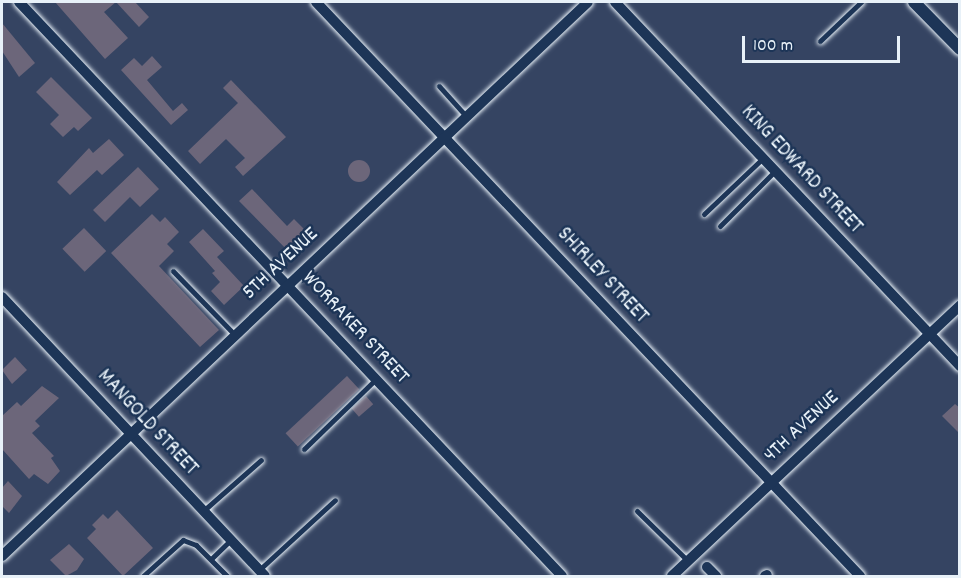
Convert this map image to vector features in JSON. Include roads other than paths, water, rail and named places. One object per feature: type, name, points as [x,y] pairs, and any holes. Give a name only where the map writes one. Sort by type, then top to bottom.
[{"type":"street","name":"WORRAKER STREET","points":[[19,2],[562,576]]},
{"type":"street","name":"SHIRLEY STREET","points":[[316,2],[860,576]]},
{"type":"street","name":"5TH AVENUE","points":[[2,556],[588,2]]},
{"type":"street","name":"KING EDWARD STREET","points":[[615,2],[960,366]]},
{"type":"street","points":[[914,2],[960,49]]},
{"type":"street","name":"MANGOLD STREET","points":[[2,297],[262,573]]},
{"type":"street","name":"4TH AVENUE","points":[[672,576],[960,306]]},
{"type":"street","points":[[706,567],[716,576]]},
{"type":"lane","points":[[820,41],[861,2]]},
{"type":"lane","points":[[439,86],[466,116]]},
{"type":"lane","points":[[704,214],[763,158]]},
{"type":"lane","points":[[720,226],[775,171]]},
{"type":"lane","points":[[173,271],[235,335]]},
{"type":"lane","points":[[304,449],[376,379]]},
{"type":"lane","points":[[203,511],[261,460]]},
{"type":"lane","points":[[262,573],[335,500]]},
{"type":"lane","points":[[637,511],[688,561]]},
{"type":"lane","points":[[211,559],[231,540]]},
{"type":"lane","points":[[143,576],[177,542],[192,543],[227,576]]}]
